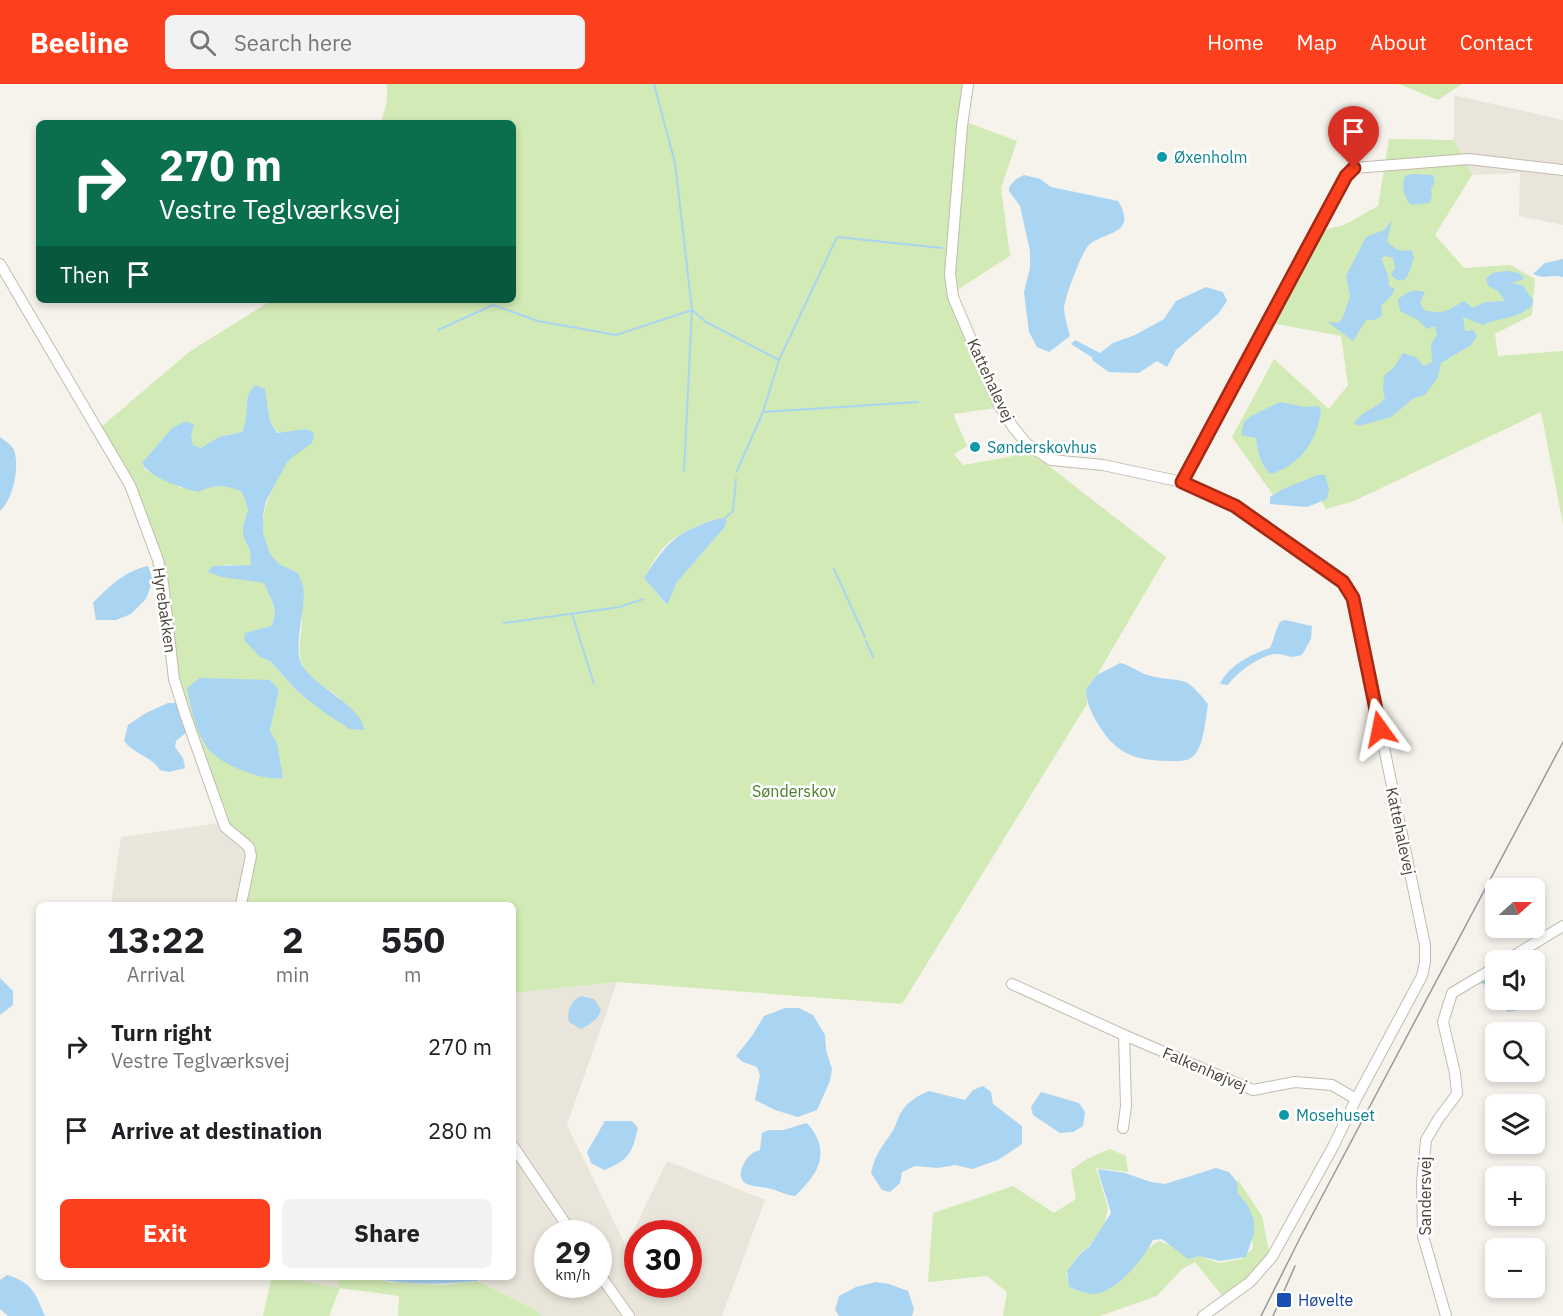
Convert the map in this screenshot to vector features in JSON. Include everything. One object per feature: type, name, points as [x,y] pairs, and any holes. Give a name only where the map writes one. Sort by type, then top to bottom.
[{"type":"street","name":"Kattehalevej","points":[[968,84],[962,126],[950,274],[953,297],[999,405],[1027,444],[1051,460],[1103,465],[1182,482],[1245,512],[1343,582],[1353,598],[1425,945],[1422,976],[1272,1257],[1250,1282],[1203,1316]]},
{"type":"street","points":[[1182,482],[1346,176],[1354,168],[1469,159],[1563,170]]},
{"type":"street","name":"Hyrebakken","points":[[0,264],[130,485],[160,571],[174,679],[185,714],[225,827],[249,847],[251,856],[241,902]]},
{"type":"street","points":[[1523,950],[1563,926]]},
{"type":"street","name":"Sandersvej","points":[[1446,1316],[1423,1236],[1422,1184],[1426,1140],[1457,1095],[1455,1073],[1443,1022],[1452,993],[1485,974]]},
{"type":"street","name":"Falkenhøjvej","points":[[1012,984],[1253,1090],[1295,1082],[1332,1085],[1356,1099]]},
{"type":"street","points":[[1123,1128],[1126,1106],[1124,1035]]},
{"type":"street","points":[[516,1150],[563,1220]]},
{"type":"street","points":[[612,1293],[628,1316]]},
{"type":"shaded area","points":[[1454,95],[1563,120],[1563,225],[1519,216],[1520,173],[1472,175],[1454,140]]},
{"type":"shaded area","points":[[226,822],[251,846],[243,902],[111,902],[121,837]]},
{"type":"shaded area","points":[[617,982],[567,1125],[624,1242],[624,1298],[702,1298],[702,1220],[639,1220],[667,1161],[765,1200],[722,1316],[543,1316],[530,1307],[477,1281],[516,1280],[516,993]]},
{"type":"shaded area","points":[[298,1280],[338,1280],[339,1288]]},
{"type":"green space","name":"Sønderskov","points":[[387,84],[967,84],[958,119],[1017,141],[1001,188],[1010,256],[948,296],[996,408],[953,414],[967,446],[954,454],[963,465],[1009,457],[1027,449],[1166,557],[1097,675],[1086,689],[1087,704],[902,1004],[617,982],[516,993],[516,902],[243,902],[251,846],[226,822],[175,668],[161,560],[101,427],[189,352],[267,303],[516,303],[516,120],[382,120],[387,101]],"holes":[[[265,389],[270,421],[278,433],[306,429],[278,477],[270,496],[264,514],[262,532],[266,549],[277,563],[298,573],[302,614],[300,655],[304,668],[348,708],[325,713],[298,692],[270,661],[260,657],[245,640],[246,633],[271,626],[274,615],[273,604],[264,583],[220,565],[251,565],[250,551],[243,536],[243,526],[248,510],[242,492],[229,486],[181,488],[145,470],[142,463],[172,428],[191,435],[193,445],[202,448],[219,437],[242,432],[247,421],[246,403]],[[720,518],[724,528],[677,582],[666,605],[644,578],[659,553],[677,536]],[[201,678],[279,690],[270,732],[283,777],[214,755],[204,744],[189,700]]]},
{"type":"green space","points":[[1399,84],[1462,84],[1438,100]]},
{"type":"green space","points":[[1389,139],[1454,140],[1472,175],[1435,235],[1464,268],[1510,265],[1535,279],[1532,315],[1495,334],[1498,356],[1563,351],[1563,524],[1541,412],[1354,501],[1326,509],[1308,479],[1273,495],[1232,437],[1274,359],[1329,409],[1348,385],[1341,336],[1271,323],[1324,230],[1344,225],[1378,206]]},
{"type":"green space","points":[[1110,1149],[1126,1156],[1128,1172],[1096,1168],[1108,1208],[1104,1225],[1066,1273],[1070,1288],[1087,1293],[1101,1292],[1112,1287],[1148,1249],[1159,1241],[1219,1263],[1242,1259],[1253,1248],[1246,1205],[1231,1188],[1238,1180],[1262,1216],[1271,1262],[1224,1298],[1195,1262],[1182,1269],[1157,1296],[1100,1316],[1003,1316],[1007,1292],[987,1276],[928,1282],[933,1213],[1013,1186],[1054,1213],[1076,1199],[1071,1170],[1087,1159]]},
{"type":"green space","points":[[271,1280],[298,1280],[339,1288],[338,1280],[380,1280],[443,1285],[477,1281],[530,1307],[543,1316],[398,1316],[399,1296],[340,1288],[329,1316],[263,1316]]},
{"type":"water","points":[[1024,175],[1040,179],[1051,187],[1118,201],[1123,212],[1124,221],[1121,227],[1093,241],[1085,251],[1064,308],[1070,336],[1049,352],[1037,347],[1029,332],[1024,292],[1030,268],[1030,251],[1020,206],[1009,191],[1009,187],[1016,179]]},
{"type":"water","points":[[1433,175],[1435,182],[1431,188],[1430,203],[1411,205],[1409,202],[1403,184],[1405,176]]},
{"type":"water","points":[[1392,221],[1387,241],[1398,250],[1412,250],[1414,258],[1407,277],[1401,280],[1391,275],[1395,268],[1393,258],[1386,256],[1381,258],[1388,275],[1389,286],[1395,289],[1381,306],[1382,316],[1374,320],[1366,320],[1353,341],[1328,322],[1339,323],[1343,317],[1350,296],[1346,276],[1366,237],[1384,230]]},
{"type":"water","points":[[1563,259],[1563,277],[1541,277],[1533,274],[1545,263]]},
{"type":"water","points":[[1507,271],[1520,273],[1524,279],[1512,283],[1523,286],[1533,300],[1532,306],[1519,314],[1483,325],[1463,317],[1465,331],[1474,330],[1477,336],[1471,345],[1441,363],[1438,377],[1425,395],[1414,398],[1391,417],[1359,426],[1354,423],[1385,399],[1384,376],[1394,367],[1403,353],[1415,357],[1424,366],[1432,362],[1431,344],[1437,335],[1435,326],[1427,329],[1418,320],[1400,311],[1398,299],[1410,291],[1425,292],[1420,303],[1424,310],[1436,312],[1446,311],[1464,301],[1473,308],[1485,302],[1505,301],[1498,291],[1488,286],[1486,279],[1492,273]]},
{"type":"water","points":[[1206,287],[1223,292],[1227,301],[1218,314],[1176,350],[1167,367],[1157,361],[1139,373],[1109,372],[1071,344],[1075,340],[1100,353],[1113,343],[1135,335],[1164,319],[1176,301]]},
{"type":"water","points":[[255,385],[265,389],[270,421],[277,433],[306,429],[314,433],[312,443],[286,464],[266,501],[263,533],[270,554],[279,564],[298,573],[303,586],[298,648],[302,665],[317,681],[356,713],[364,730],[350,729],[325,713],[298,692],[270,661],[260,657],[244,640],[245,633],[271,626],[274,620],[273,604],[264,583],[222,577],[208,572],[212,566],[251,565],[250,551],[243,536],[243,526],[248,510],[242,492],[221,486],[199,492],[192,490],[159,478],[142,463],[172,428],[186,421],[194,425],[191,435],[193,445],[201,448],[219,437],[242,432],[246,419],[248,395]]},
{"type":"water","points":[[1280,402],[1305,407],[1318,406],[1321,409],[1316,431],[1306,450],[1290,465],[1270,474],[1260,457],[1256,438],[1241,435],[1244,422],[1251,416]]},
{"type":"water","points":[[0,437],[13,448],[16,457],[16,473],[9,499],[0,511]]},
{"type":"water","points":[[1317,475],[1325,475],[1329,489],[1327,499],[1307,507],[1270,504],[1270,497]]},
{"type":"water","points":[[721,518],[727,520],[724,528],[677,582],[667,605],[644,578],[667,546],[675,539],[694,527]]},
{"type":"water","points":[[148,566],[153,580],[146,599],[131,614],[116,620],[96,620],[93,603],[125,575]]},
{"type":"water","points":[[1285,620],[1312,626],[1311,639],[1302,655],[1292,657],[1278,654],[1265,657],[1243,670],[1228,685],[1220,684],[1235,666],[1270,648],[1280,622]]},
{"type":"water","points":[[1120,663],[1147,675],[1188,683],[1208,704],[1201,743],[1191,758],[1158,761],[1135,757],[1117,747],[1102,731],[1090,708],[1086,689],[1097,675]]},
{"type":"water","points":[[200,678],[270,680],[279,690],[270,731],[277,743],[283,778],[251,774],[228,764],[209,750],[195,723],[187,688]]},
{"type":"water","points":[[168,703],[177,703],[187,732],[176,741],[175,747],[183,758],[185,768],[169,772],[160,770],[152,761],[124,741],[128,725],[146,713]]},
{"type":"water","points":[[1485,977],[1485,985],[1481,983],[1480,979]]},
{"type":"water","points":[[0,978],[13,991],[13,1005],[0,1015]]},
{"type":"water","points":[[581,996],[594,999],[601,1010],[596,1019],[581,1029],[569,1022],[568,1014],[572,1004]]},
{"type":"water","points":[[785,1008],[799,1008],[813,1015],[825,1035],[826,1050],[832,1069],[830,1081],[817,1110],[798,1117],[775,1110],[755,1100],[760,1075],[757,1067],[743,1062],[736,1056],[764,1016]]},
{"type":"water","points":[[983,1086],[991,1092],[993,1104],[1022,1126],[1022,1144],[998,1160],[972,1169],[955,1165],[938,1168],[915,1166],[902,1172],[900,1183],[890,1192],[882,1190],[871,1173],[873,1166],[879,1151],[906,1106],[916,1097],[929,1091],[965,1100],[973,1090]]},
{"type":"water","points":[[1041,1092],[1079,1103],[1085,1112],[1083,1126],[1073,1132],[1060,1133],[1033,1115],[1031,1107]]},
{"type":"water","points":[[605,1121],[632,1121],[638,1128],[634,1144],[628,1155],[619,1163],[604,1170],[591,1163],[587,1152]]},
{"type":"water","points":[[806,1123],[811,1127],[820,1147],[819,1163],[807,1184],[795,1196],[744,1182],[741,1178],[743,1165],[750,1155],[760,1150],[762,1133],[769,1130],[784,1130]]},
{"type":"water","points":[[1216,1168],[1229,1172],[1237,1182],[1238,1194],[1247,1204],[1254,1220],[1254,1233],[1246,1257],[1220,1261],[1199,1256],[1188,1259],[1162,1239],[1153,1240],[1136,1265],[1110,1289],[1092,1294],[1069,1287],[1067,1271],[1079,1255],[1090,1246],[1111,1213],[1098,1169],[1125,1173],[1165,1184]]},
{"type":"water","points":[[7,1275],[28,1285],[45,1316],[8,1316],[0,1309],[0,1280]]},
{"type":"water","points":[[383,1280],[477,1280],[435,1284]]},
{"type":"water","points":[[876,1282],[908,1291],[914,1309],[912,1316],[839,1316],[835,1310],[839,1296],[856,1287]]},
{"type":"waterway","points":[[654,84],[675,163],[692,310],[684,471]]},
{"type":"waterway","points":[[779,360],[837,237],[942,248]]},
{"type":"waterway","points":[[438,330],[493,305],[538,321],[616,335],[692,310],[706,322],[779,360],[763,412],[737,471]]},
{"type":"waterway","points":[[763,412],[918,402]]},
{"type":"waterway","points":[[724,519],[733,511],[736,479]]},
{"type":"waterway","points":[[834,569],[865,637]]},
{"type":"waterway","points":[[504,623],[620,607],[643,599]]},
{"type":"waterway","points":[[572,614],[594,684]]},
{"type":"waterway","points":[[866,641],[873,657]]},
{"type":"tram line","points":[[1261,1316],[1300,1238],[1563,742]]},
{"type":"tram line","points":[[1273,1316],[1295,1266]]},
{"type":"place","name":"Øxenholm","points":[[1162,157]]},
{"type":"place","name":"Sønderskovhus","points":[[975,447]]},
{"type":"place","name":"Mosehuset","points":[[1284,1115]]},
{"type":"place","name":"Høvelte","points":[[1284,1300]]},
{"type":"route","points":[[1354,168],[1346,176],[1182,482],[1235,506],[1343,582],[1353,598],[1380,729]]}]
